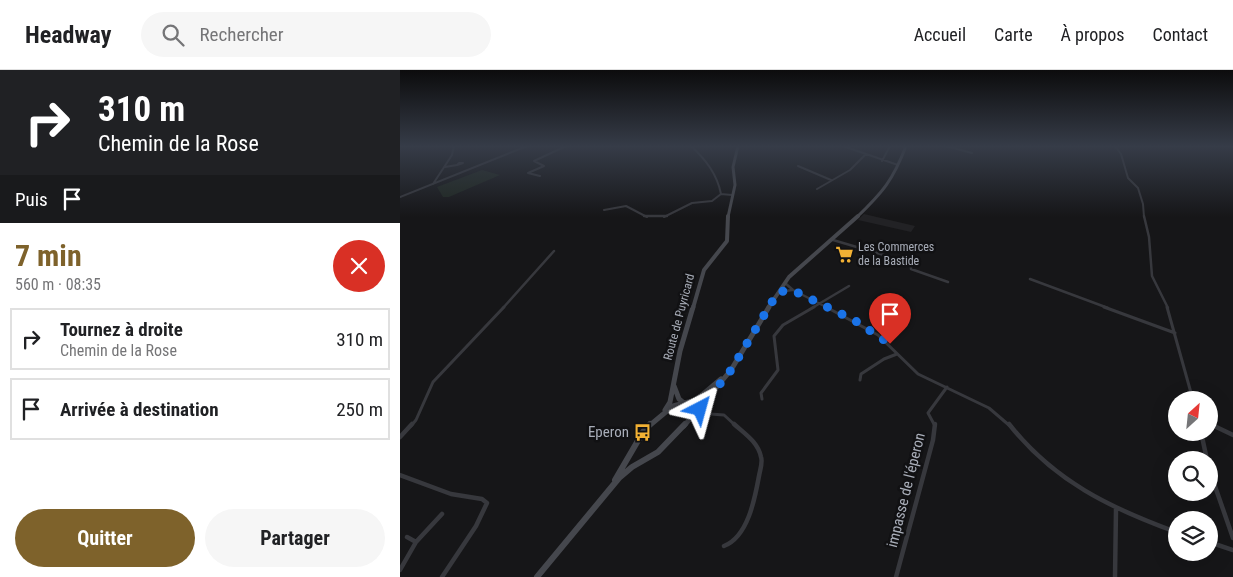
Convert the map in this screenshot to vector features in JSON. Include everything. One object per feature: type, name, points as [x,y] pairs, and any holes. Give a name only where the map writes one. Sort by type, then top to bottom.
[{"type":"main road","name":"Route de Puyricard","points":[[536,577],[611,486],[643,432],[665,410],[670,402],[680,351],[699,293],[704,270],[727,241],[728,208],[735,183],[733,170]]},
{"type":"main road","points":[[731,370],[785,283],[802,264],[833,240],[884,192],[896,170]]},
{"type":"main road","name":"Route de Puyricard","points":[[665,410],[696,400],[731,370]]},
{"type":"main road","name":"Route de Puyricard","points":[[611,486],[641,462],[663,448],[694,415],[731,370]]},
{"type":"main road","points":[[674,384],[676,395],[691,407],[694,415]]},
{"type":"main road","points":[[631,455],[633,461],[641,462]]},
{"type":"street","points":[[432,185],[442,170]]},
{"type":"street","points":[[400,197],[469,170]]},
{"type":"street","points":[[536,170],[528,173],[540,176]]},
{"type":"street","points":[[712,170],[718,180],[721,194]]},
{"type":"street","points":[[806,170],[831,181]]},
{"type":"street","points":[[817,189],[850,170]]},
{"type":"street","points":[[1126,170],[1128,178],[1138,188],[1143,204],[1144,224],[1149,237],[1152,276],[1168,306],[1191,391]]},
{"type":"street","points":[[604,210],[626,206],[647,217],[664,217],[692,203],[712,201],[721,194],[732,194]]},
{"type":"street","points":[[833,240],[911,263],[911,269],[948,282]]},
{"type":"street","points":[[400,437],[416,420],[433,382],[554,251]]},
{"type":"street","points":[[1030,279],[1175,333]]},
{"type":"street","points":[[785,283],[792,290],[871,330],[890,344],[897,354],[920,376],[1000,414],[1014,428],[1023,444],[1039,458],[1116,509],[1168,529]]},
{"type":"street","points":[[762,399],[761,393],[778,370],[774,336],[783,325],[849,286]]},
{"type":"street","points":[[778,292],[792,290]]},
{"type":"street","points":[[860,380],[861,374],[884,359],[897,354]]},
{"type":"street","name":"impasse de l'éperon","points":[[896,577],[933,440],[935,423],[928,413],[947,388]]},
{"type":"street","points":[[694,415],[724,415],[757,445],[762,458],[755,500],[750,516],[732,543],[724,546]]},
{"type":"street","points":[[1218,428],[1233,434]]},
{"type":"street","points":[[400,475],[451,494],[482,499],[487,503],[476,526],[442,577]]},
{"type":"street","points":[[1218,495],[1233,538]]},
{"type":"street","points":[[1115,577],[1116,509]]},
{"type":"street","points":[[400,570],[416,542],[442,514]]},
{"type":"street","points":[[407,538],[416,542]]},
{"type":"street","points":[[1218,545],[1233,550]]},
{"type":"shaded area","points":[[482,170],[500,175],[449,197],[443,197],[437,187]]},
{"type":"shaded area","points":[[864,214],[915,226],[911,232],[858,220]]},
{"type":"place","name":"Les Commerces de la Bastide","points":[[844,254]]},
{"type":"place","name":"Eperon","points":[[643,432]]},
{"type":"route","points":[[700,409],[731,370],[778,292],[792,290],[854,320],[890,344]]}]
